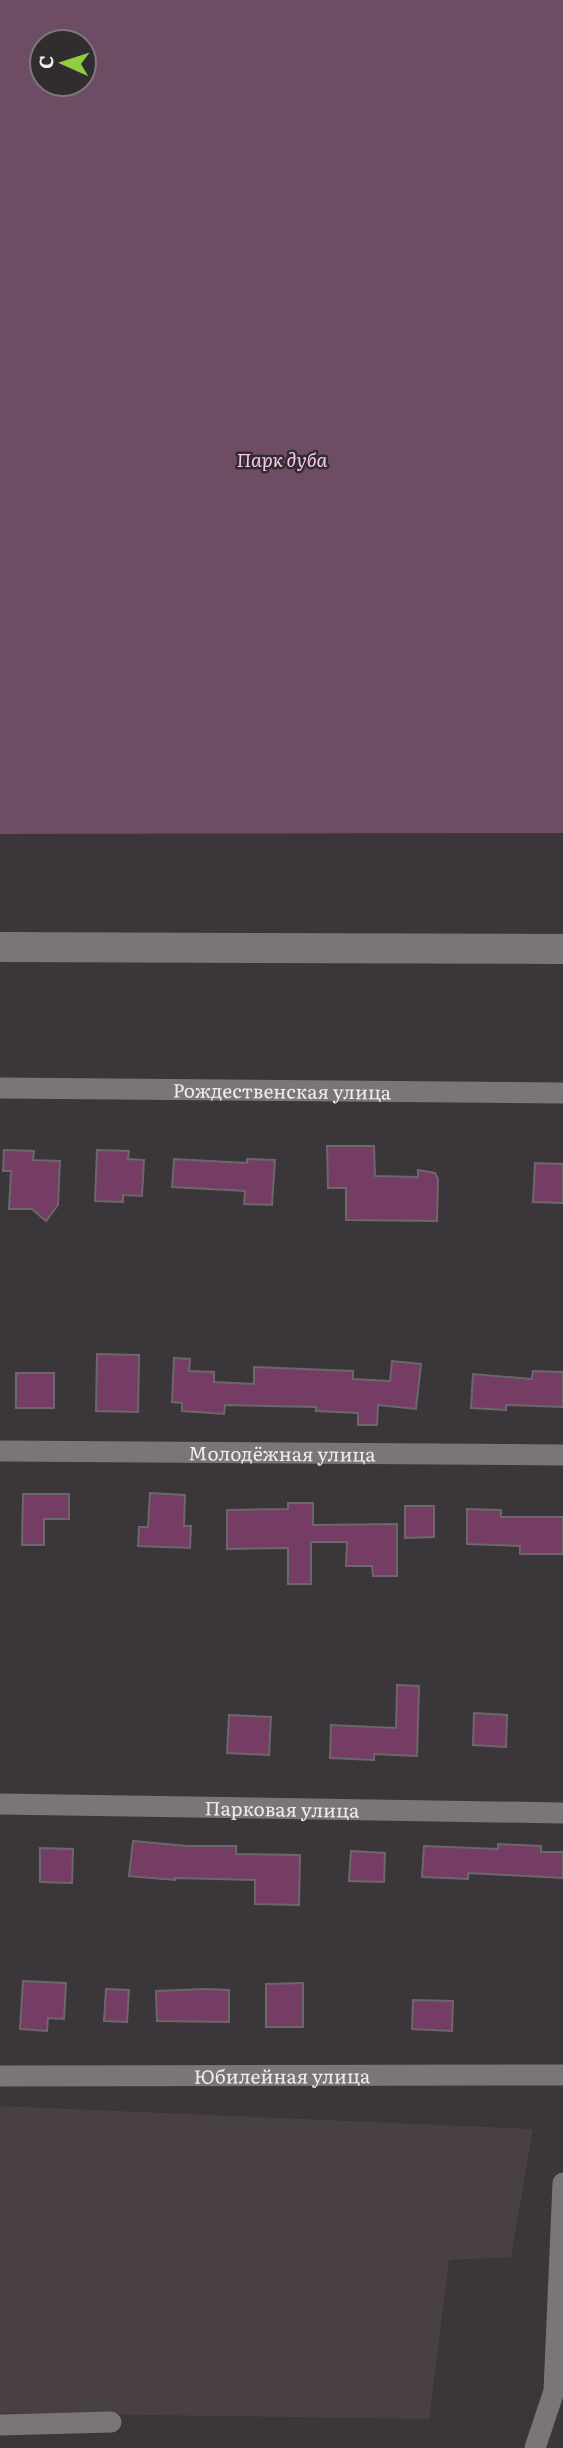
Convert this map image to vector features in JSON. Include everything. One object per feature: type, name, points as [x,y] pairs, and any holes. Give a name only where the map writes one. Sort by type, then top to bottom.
[{"type":"main road","points":[[0,947],[563,949]]},
{"type":"street","name":"Рождественская улица","points":[[0,1088],[563,1094]]},
{"type":"street","name":"Молодёжная улица","points":[[0,1451],[563,1455]]},
{"type":"street","name":"Парковая улица","points":[[0,1804],[563,1813]]},
{"type":"street","name":"Юбилейная улица","points":[[0,2076],[563,2075]]},
{"type":"street","points":[[535,2448],[554,2390],[563,2183]]},
{"type":"street","points":[[0,2425],[111,2422]]},
{"type":"shaded area","points":[[0,2106],[533,2129],[511,2257],[449,2260],[429,2419],[0,2413]]},
{"type":"green space","name":"Парк дуба","points":[[0,0],[563,0],[563,833],[0,834]]},
{"type":"building","points":[[327,1146],[374,1146],[375,1176],[418,1177],[418,1170],[435,1173],[438,1179],[437,1221],[346,1220],[346,1188],[328,1188]]},
{"type":"building","points":[[4,1150],[34,1151],[33,1160],[60,1161],[58,1205],[46,1221],[32,1209],[9,1209],[11,1171],[3,1171]]},
{"type":"building","points":[[97,1150],[129,1151],[128,1159],[144,1160],[142,1196],[123,1195],[123,1202],[95,1201]]},
{"type":"building","points":[[174,1159],[247,1163],[247,1159],[275,1160],[272,1205],[244,1204],[245,1191],[172,1187]]},
{"type":"building","points":[[535,1163],[563,1164],[563,1203],[533,1202]]},
{"type":"building","points":[[97,1354],[139,1355],[138,1412],[96,1411]]},
{"type":"building","points":[[174,1358],[190,1359],[189,1371],[214,1372],[214,1382],[254,1384],[254,1367],[353,1371],[353,1379],[390,1381],[392,1361],[421,1364],[416,1409],[378,1405],[377,1425],[358,1425],[358,1413],[316,1411],[316,1407],[225,1405],[224,1414],[182,1411],[182,1403],[172,1402]]},
{"type":"building","points":[[533,1371],[563,1372],[563,1407],[506,1405],[506,1410],[471,1408],[473,1374],[532,1379]]},
{"type":"building","points":[[16,1373],[54,1373],[54,1408],[16,1408]]},
{"type":"building","points":[[150,1493],[185,1495],[184,1526],[191,1526],[190,1548],[138,1546],[139,1527],[148,1527]]},
{"type":"building","points":[[23,1494],[69,1494],[69,1519],[44,1519],[44,1545],[22,1545]]},
{"type":"building","points":[[288,1503],[313,1503],[313,1525],[397,1524],[397,1576],[373,1576],[372,1566],[346,1566],[347,1542],[311,1542],[311,1584],[288,1584],[288,1548],[227,1549],[227,1510],[288,1509]]},
{"type":"building","points":[[405,1506],[434,1506],[434,1537],[405,1538]]},
{"type":"building","points":[[467,1509],[501,1510],[501,1517],[563,1517],[563,1554],[520,1554],[520,1546],[467,1544]]},
{"type":"building","points":[[397,1685],[419,1686],[417,1756],[374,1754],[374,1760],[330,1758],[331,1725],[396,1728]]},
{"type":"building","points":[[474,1713],[507,1715],[506,1747],[473,1745]]},
{"type":"building","points":[[229,1715],[271,1717],[269,1755],[227,1753]]},
{"type":"building","points":[[133,1841],[187,1846],[236,1846],[236,1854],[300,1855],[299,1905],[255,1904],[255,1880],[175,1880],[129,1876]]},
{"type":"building","points":[[498,1844],[541,1846],[541,1852],[563,1852],[563,1878],[468,1873],[468,1879],[422,1877],[424,1846],[498,1849]]},
{"type":"building","points":[[40,1848],[73,1849],[72,1883],[40,1882]]},
{"type":"building","points":[[351,1851],[385,1853],[384,1882],[349,1881]]},
{"type":"building","points":[[23,1981],[66,1983],[64,2019],[48,2018],[47,2031],[20,2029]]},
{"type":"building","points":[[303,1983],[303,2027],[266,2027],[266,1984]]},
{"type":"building","points":[[106,1989],[129,1990],[127,2022],[104,2021]]},
{"type":"building","points":[[229,1990],[229,2022],[157,2021],[156,1991]]},
{"type":"building","points":[[413,2000],[453,2001],[452,2031],[412,2029]]}]
